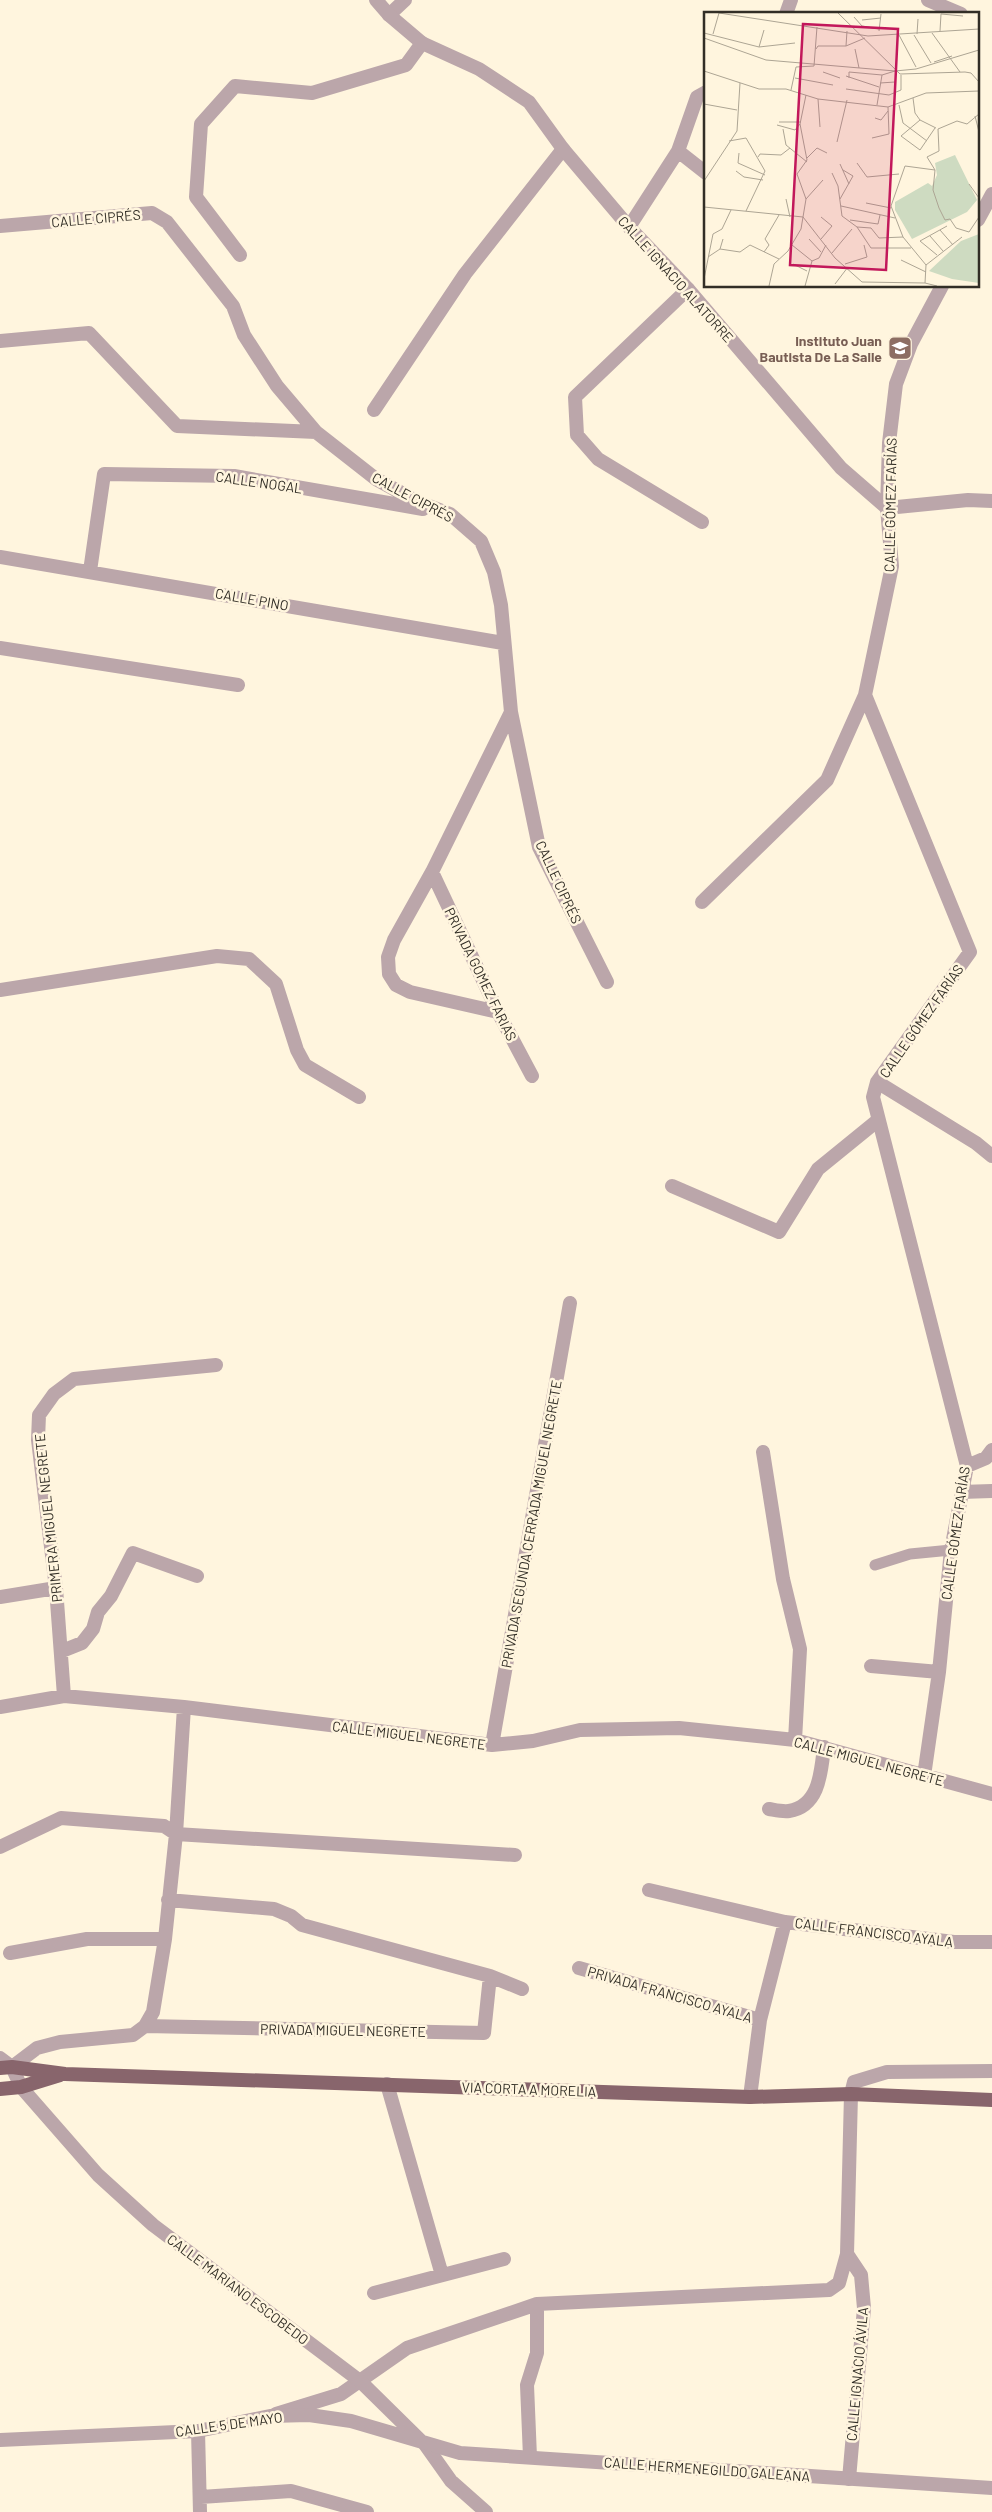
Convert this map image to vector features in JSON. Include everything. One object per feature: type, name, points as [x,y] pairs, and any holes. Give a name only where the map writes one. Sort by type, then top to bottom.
[{"type":"main road","name":"VIA CORTA A MORELIA","points":[[6,2068],[65,2074],[750,2097],[851,2094],[992,2100]]},
{"type":"main road","name":"VIA CORTA A MORELIA","points":[[0,2089],[21,2087],[65,2074]]},
{"type":"street","name":"CALLE IGNACIO ALATORRE","points":[[376,0],[389,15],[422,43],[479,69],[529,102],[563,149],[628,227],[688,289],[841,468],[888,508]]},
{"type":"street","points":[[389,15],[405,0]]},
{"type":"street","points":[[787,12],[792,0]]},
{"type":"street","points":[[928,0],[956,12]]},
{"type":"street","points":[[240,255],[196,197],[201,124],[236,86],[312,93],[406,65],[422,43]]},
{"type":"street","points":[[628,227],[678,151],[697,97],[704,93]]},
{"type":"street","points":[[374,410],[465,274],[563,149]]},
{"type":"street","points":[[678,151],[704,171]]},
{"type":"street","points":[[980,210],[992,194]]},
{"type":"street","name":"CALLE CIPRÉS","points":[[0,226],[152,213],[167,222],[233,306],[244,335],[277,386],[316,432],[376,479],[416,501],[450,514],[481,541],[496,580],[501,605],[511,712],[539,847],[607,982]]},
{"type":"street","name":"CALLE GÓMEZ FARÍAS","points":[[924,1776],[938,1672],[951,1550],[967,1466],[877,1121],[873,1097],[877,1082],[970,952],[865,695],[892,566],[888,508],[889,443],[896,384],[911,344],[941,288]]},
{"type":"street","points":[[688,289],[575,397],[577,435],[598,459],[702,522]]},
{"type":"street","points":[[0,341],[89,333],[177,426],[316,432]]},
{"type":"street","name":"CALLE NOGAL","points":[[90,571],[104,474],[234,476],[450,514]]},
{"type":"street","points":[[888,508],[968,500],[992,501]]},
{"type":"street","name":"CALLE PINO","points":[[0,557],[503,642]]},
{"type":"street","points":[[0,648],[238,685]]},
{"type":"street","points":[[702,902],[827,780],[865,695]]},
{"type":"street","points":[[498,1012],[410,992],[396,985],[389,974],[388,957],[394,940],[432,872],[511,712]]},
{"type":"street","name":"PRIVADA GOMEZ FARIAS","points":[[432,872],[498,1012],[532,1076]]},
{"type":"street","points":[[0,990],[217,956],[249,958],[276,984],[297,1050],[305,1065],[359,1097]]},
{"type":"street","points":[[877,1082],[976,1143],[992,1156]]},
{"type":"street","points":[[672,1186],[779,1232],[818,1169],[877,1121]]},
{"type":"street","name":"PRIVADA SEGUNDA CERRADA MIGUEL NEGRETE","points":[[492,1745],[570,1303]]},
{"type":"street","name":"PRIMERA MIGUEL NEGRETE","points":[[64,1696],[56,1588],[38,1440],[39,1414],[54,1394],[74,1379],[216,1365]]},
{"type":"street","points":[[967,1466],[986,1458],[992,1450]]},
{"type":"street","points":[[762,1452],[783,1579],[800,1649],[795,1740]]},
{"type":"street","points":[[961,1492],[992,1491]]},
{"type":"street","points":[[62,1651],[82,1643],[93,1629],[98,1612],[111,1596],[133,1554],[197,1576]]},
{"type":"street","points":[[0,1597],[56,1588]]},
{"type":"street","points":[[870,1666],[938,1672]]},
{"type":"street","name":"CALLE MIGUEL NEGRETE","points":[[0,1707],[64,1696],[184,1707],[492,1745],[532,1741],[580,1730],[679,1728],[795,1740],[992,1794]]},
{"type":"street","points":[[145,2026],[153,2012],[165,1939],[176,1834],[184,1707]]},
{"type":"street","points":[[769,1809],[789,1811],[806,1802],[819,1786],[824,1747]]},
{"type":"street","points":[[0,1848],[61,1818],[164,1826],[176,1834],[514,1855]]},
{"type":"street","points":[[649,1890],[785,1922]]},
{"type":"street","points":[[168,1900],[274,1910],[291,1916],[302,1925],[490,1976],[522,1989]]},
{"type":"street","name":"CALLE FRANCISCO AYALA","points":[[750,2097],[760,2020],[785,1922],[954,1942],[992,1942]]},
{"type":"street","points":[[10,1953],[87,1939],[165,1939]]},
{"type":"street","name":"PRIVADA FRANCISCO AYALA","points":[[579,1968],[760,2020]]},
{"type":"street","name":"PRIVADA MIGUEL NEGRETE","points":[[6,2068],[37,2048],[84,2038],[133,2035],[145,2026],[484,2033],[490,1976]]},
{"type":"street","name":"CALLE MARIANO ESCOBEDO","points":[[0,2058],[21,2087],[98,2175],[153,2225],[360,2381],[424,2443],[450,2481],[486,2512]]},
{"type":"street","points":[[270,2416],[340,2394],[407,2348],[537,2304],[829,2290],[839,2284],[847,2254],[851,2094],[854,2082],[887,2072],[992,2071]]},
{"type":"street","points":[[387,2084],[442,2275]]},
{"type":"street","name":"CALLE IGNACIO ÁVILA","points":[[847,2254],[861,2275],[864,2308],[849,2479]]},
{"type":"street","points":[[374,2293],[504,2259]]},
{"type":"street","points":[[530,2457],[527,2385],[537,2353],[537,2304]]},
{"type":"street","name":"CALLE 5 DE MAYO","points":[[0,2440],[198,2431],[270,2416],[309,2415],[351,2421],[424,2443]]},
{"type":"street","points":[[198,2431],[200,2512]]},
{"type":"street","name":"CALLE HERMENEGILDO GALEANA","points":[[424,2443],[460,2453],[992,2488]]},
{"type":"street","points":[[201,2498],[291,2490],[367,2512]]},
{"type":"lane","points":[[875,1565],[910,1554],[951,1550]]},
{"type":"place","name":"Instituto Juan Bautista De La Salle","points":[[900,348]]}]
